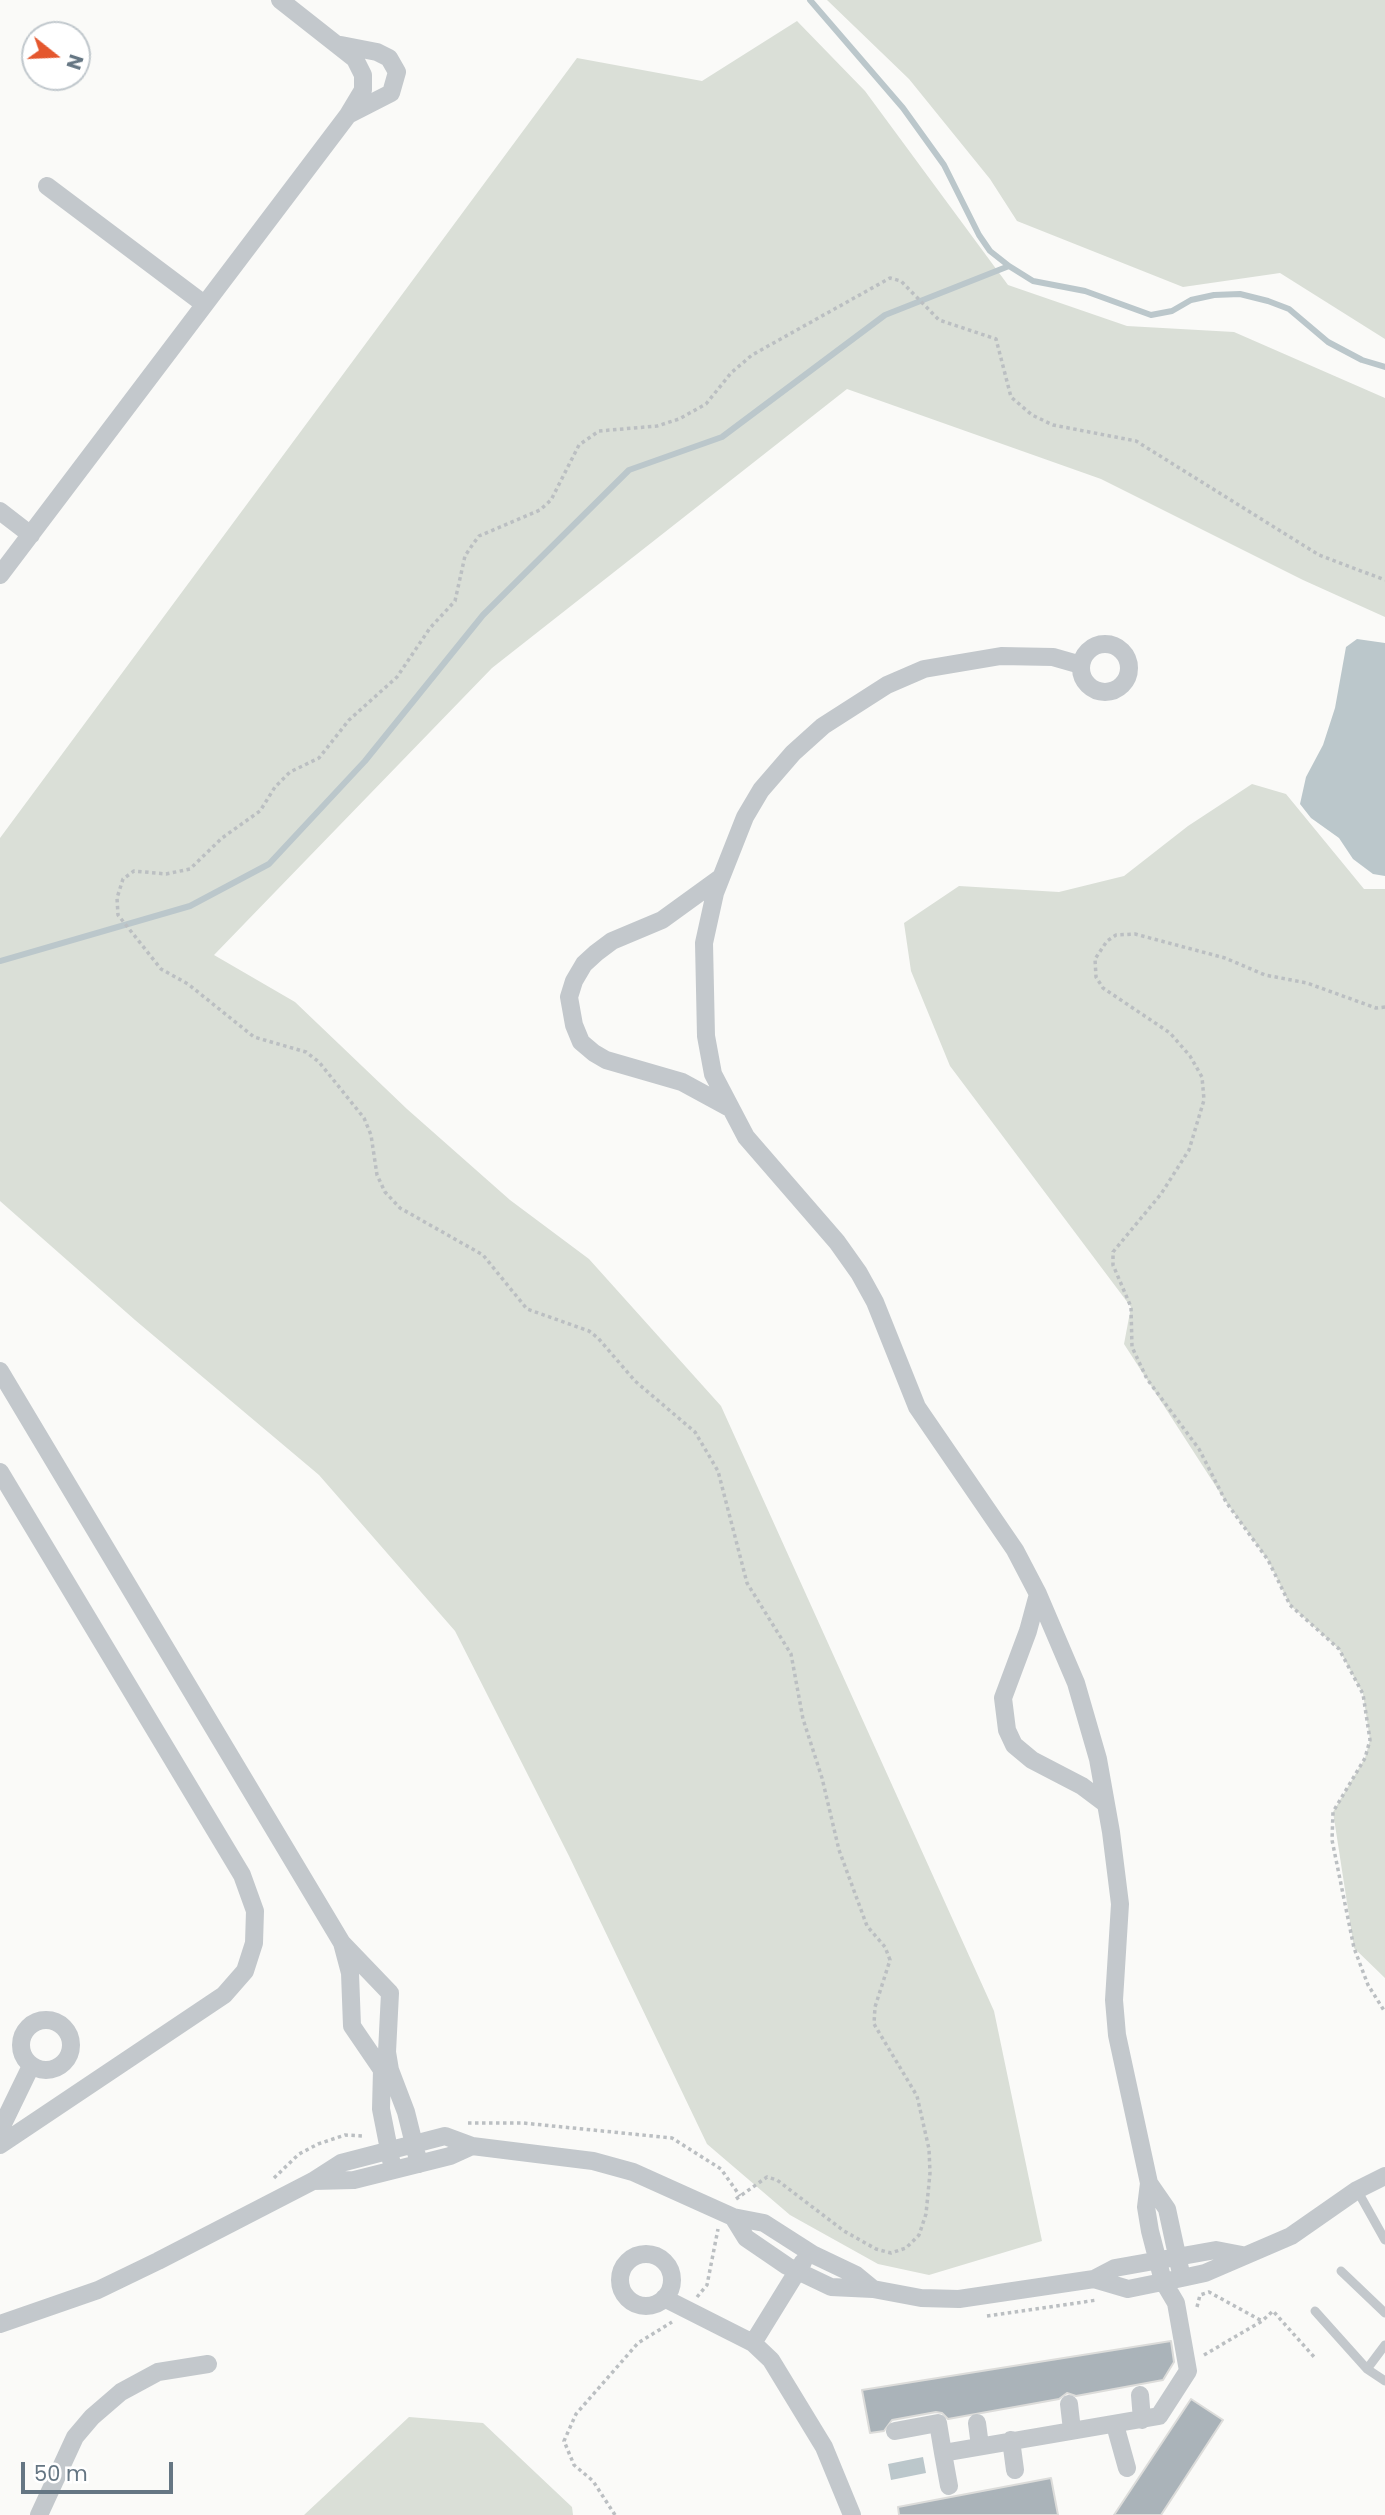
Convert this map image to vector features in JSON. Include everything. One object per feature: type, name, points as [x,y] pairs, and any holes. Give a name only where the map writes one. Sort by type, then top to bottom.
[{"type":"street","points":[[0,575],[348,115],[363,90],[363,75],[355,59],[341,45],[280,0]]},
{"type":"street","points":[[341,45],[377,52],[389,58],[397,72],[391,93],[348,115]]},
{"type":"street","points":[[47,186],[204,304]]},
{"type":"street","points":[[0,511],[31,534]]},
{"type":"street","points":[[943,2453],[1159,2416],[1188,2371],[1176,2303],[1163,2281],[1157,2260],[1146,2207],[1149,2183],[1117,2035],[1114,2000],[1120,1904],[1106,1804],[1098,1759],[1076,1683],[1038,1594],[1015,1550],[917,1407],[875,1302],[859,1273],[837,1242],[770,1168],[728,1107],[713,1074],[706,1036],[704,943],[720,878],[745,817],[761,790],[793,753],[823,726],[877,691],[924,669],[1001,656],[1053,657],[1081,664]]},
{"type":"street","points":[[720,878],[662,920],[612,941],[596,953],[584,964],[573,981],[569,997],[574,1025],[582,1042],[594,1053],[606,1060],[682,1082],[728,1107]]},
{"type":"street","points":[[0,1371],[342,1943],[390,1993],[387,2052],[390,2070],[415,2143],[419,2164]]},
{"type":"street","points":[[0,1472],[242,1875],[256,1911],[254,1942],[245,1970],[224,1995],[0,2145]]},
{"type":"street","points":[[1038,1594],[1028,1631],[1003,1698],[1007,1730],[1014,1745],[1032,1760],[1082,1786],[1106,1804]]},
{"type":"street","points":[[342,1943],[350,1973],[352,2026],[382,2070],[381,2109],[393,2170]]},
{"type":"street","points":[[0,2130],[31,2066]]},
{"type":"street","points":[[0,2324],[98,2290],[313,2181],[341,2163],[445,2136],[472,2146],[593,2161],[633,2172],[729,2215],[764,2223],[809,2252],[856,2275],[873,2289]]},
{"type":"street","points":[[313,2181],[354,2180],[419,2164],[472,2146]]},
{"type":"street","points":[[1094,2279],[1128,2289],[1205,2273],[1291,2236],[1357,2190],[1385,2177]]},
{"type":"street","points":[[1149,2183],[1167,2209],[1178,2257],[1182,2278],[1176,2303]]},
{"type":"street","points":[[729,2215],[746,2238],[797,2271],[831,2287],[873,2289],[921,2298],[960,2299],[1094,2279],[1115,2268],[1216,2250],[1242,2255]]},
{"type":"street","points":[[753,2343],[809,2252]]},
{"type":"street","points":[[664,2298],[687,2307],[753,2343],[771,2360],[824,2447],[852,2515]]},
{"type":"street","points":[[39,2515],[75,2437],[92,2417],[121,2392],[158,2372],[208,2364]]},
{"type":"street","points":[[1140,2395],[1142,2420]]},
{"type":"street","points":[[1069,2404],[1072,2430]]},
{"type":"street","points":[[895,2431],[938,2423],[949,2486]]},
{"type":"street","points":[[977,2423],[980,2446]]},
{"type":"street","points":[[1115,2425],[1127,2468]]},
{"type":"street","points":[[1011,2440],[1015,2470]]},
{"type":"lane","points":[[1357,2190],[1385,2240]]},
{"type":"lane","points":[[1341,2271],[1385,2313]]},
{"type":"lane","points":[[1315,2311],[1367,2369],[1385,2381]]},
{"type":"lane","points":[[1367,2369],[1385,2345]]},
{"type":"path","points":[[615,2515],[593,2481],[574,2465],[564,2441],[576,2414],[638,2343],[667,2328],[707,2285],[719,2222],[729,2215],[751,2185],[767,2177],[777,2180],[844,2231],[876,2249],[891,2253],[906,2248],[919,2235],[926,2214],[930,2173],[929,2149],[917,2096],[874,2024],[875,2007],[891,1959],[886,1947],[867,1926],[839,1850],[822,1778],[803,1719],[791,1654],[747,1583],[718,1471],[695,1432],[635,1381],[589,1331],[527,1309],[483,1255],[400,1208],[385,1192],[377,1175],[371,1135],[364,1118],[319,1062],[306,1052],[254,1037],[188,984],[161,969],[118,915],[117,898],[123,879],[134,871],[166,874],[190,869],[222,838],[260,811],[275,787],[290,772],[319,758],[349,720],[397,677],[430,628],[455,601],[465,556],[472,544],[480,536],[540,510],[551,500],[579,444],[599,431],[657,426],[679,419],[706,404],[731,373],[752,355],[890,278],[901,281],[939,320],[996,340],[1011,397],[1032,415],[1053,425],[1136,441],[1319,555],[1385,580]]},
{"type":"path","points":[[1385,1007],[1376,1007],[1307,983],[1265,975],[1226,958],[1135,934],[1116,935],[1107,941],[1096,959],[1096,977],[1103,988],[1170,1033],[1190,1056],[1202,1077],[1204,1101],[1189,1150],[1161,1194],[1113,1252],[1113,1265],[1131,1307],[1132,1347],[1147,1379],[1199,1449],[1226,1502],[1268,1560],[1290,1605],[1339,1649],[1363,1694],[1370,1740],[1365,1758],[1334,1812],[1332,1840],[1345,1916],[1354,1948],[1368,1985],[1385,2012]]},
{"type":"path","points":[[1202,2345],[1204,2356],[1262,2322],[1273,2311],[1315,2358]]},
{"type":"shaded area","points":[[827,0],[1385,0],[1385,339],[1280,273],[1183,287],[1017,221],[990,179],[909,79]]},
{"type":"shaded area","points":[[797,21],[865,91],[1008,285],[1127,326],[1234,332],[1385,398],[1385,617],[1303,580],[1101,479],[847,389],[492,668],[214,955],[295,1002],[407,1109],[510,1200],[589,1259],[721,1406],[994,2011],[1042,2241],[929,2275],[878,2264],[790,2215],[707,2144],[569,1856],[455,1631],[319,1475],[135,1320],[0,1201],[0,838],[577,58],[702,81]]},
{"type":"shaded area","points":[[1357,639],[1385,643],[1385,876],[1373,874],[1353,859],[1339,838],[1311,818],[1300,804],[1306,777],[1323,745],[1335,708],[1346,647]]},
{"type":"shaded area","points":[[1252,784],[1286,794],[1364,889],[1385,889],[1385,1978],[1354,1948],[1333,1812],[1365,1758],[1370,1740],[1363,1694],[1339,1649],[1290,1605],[1268,1560],[1226,1502],[1124,1344],[1131,1307],[950,1066],[911,971],[904,923],[959,886],[1059,892],[1124,876],[1188,826]]},
{"type":"shaded area","points":[[409,2417],[483,2423],[572,2507],[573,2515],[304,2515]]},
{"type":"shaded area","points":[[923,2457],[926,2473],[891,2480],[888,2464]]},
{"type":"building","points":[[1171,2341],[1174,2362],[1163,2380],[1076,2396],[1067,2393],[1059,2399],[948,2419],[942,2413],[936,2412],[892,2420],[884,2431],[870,2433],[862,2390]]},
{"type":"building","points":[[1191,2399],[1223,2420],[1161,2515],[1114,2515]]},
{"type":"building","points":[[1051,2478],[1058,2515],[899,2515],[898,2507]]},
{"type":"waterway","points":[[810,0],[903,108],[944,165],[979,235],[990,251],[1009,266],[1033,281],[1085,291],[1151,315],[1172,311],[1191,300],[1214,295],[1240,294],[1268,301],[1289,309],[1328,342],[1362,360],[1385,367]]},
{"type":"waterway","points":[[0,961],[190,906],[269,864],[365,761],[483,615],[629,470],[722,437],[885,315],[1009,266]]}]
